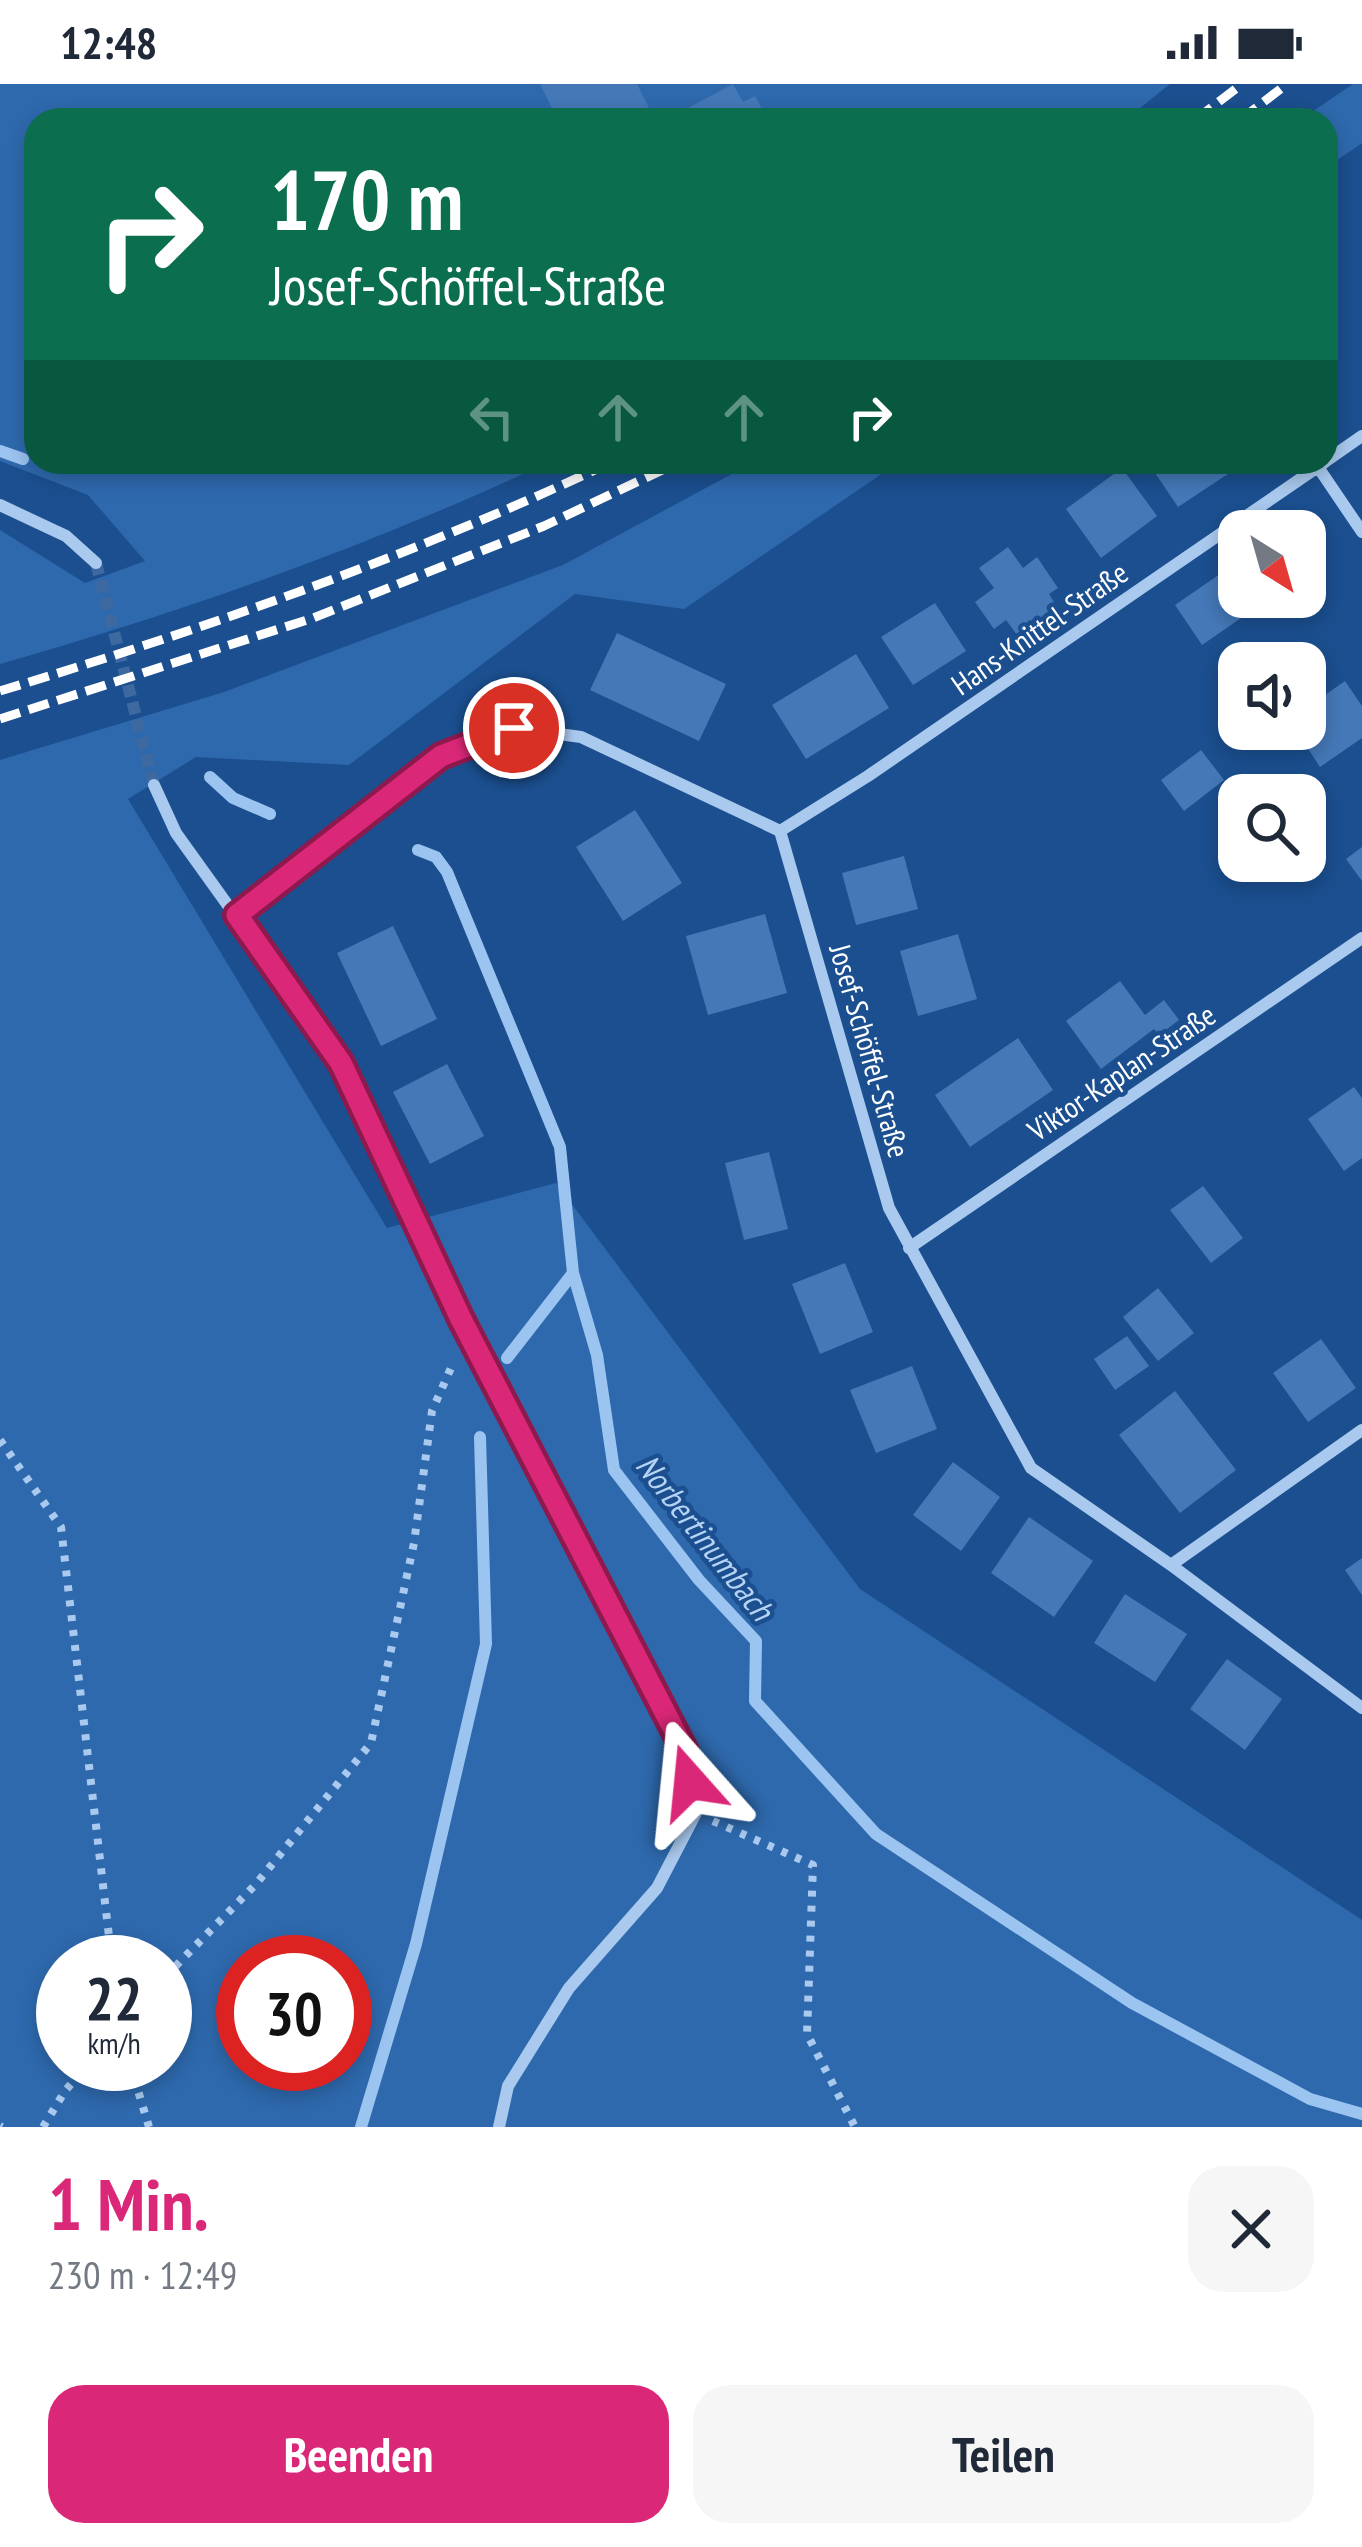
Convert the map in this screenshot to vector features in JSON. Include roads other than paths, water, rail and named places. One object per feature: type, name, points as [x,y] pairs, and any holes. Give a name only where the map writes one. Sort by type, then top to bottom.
[{"type":"street","name":"Hans-Knittel-Straße","points":[[780,831],[868,776],[1308,474]]},
{"type":"street","points":[[1329,474],[1362,532]]},
{"type":"street","points":[[0,505],[66,536],[96,563]]},
{"type":"street","points":[[237,915],[441,756],[514,728],[581,737],[780,831]]},
{"type":"street","points":[[154,784],[176,833],[341,1063],[467,1332],[685,1751],[695,1813],[657,1888],[569,1988],[508,2086],[499,2127]]},
{"type":"street","name":"Josef-Schöffel-Straße","points":[[780,831],[889,1208],[1031,1468],[1171,1565],[1362,1708]]},
{"type":"street","name":"Viktor-Kaplan-Straße","points":[[909,1247],[1362,938]]},
{"type":"street","points":[[1171,1565],[1362,1430]]},
{"type":"waterway","name":"Norbertinumbach","points":[[0,451],[23,459]]},
{"type":"waterway","name":"Norbertinumbach","points":[[210,777],[233,798],[270,814]]},
{"type":"waterway","name":"Norbertinumbach","points":[[418,850],[436,857],[447,872],[560,1147],[573,1273],[597,1355],[614,1470],[699,1580],[756,1641],[755,1701],[876,1834],[1132,2003],[1310,2099],[1362,2114]]},
{"type":"waterway","points":[[507,1358],[573,1273]]},
{"type":"waterway","points":[[361,2127],[416,1944],[486,1644],[480,1437]]},
{"type":"tunnel","points":[[96,563],[154,785]]},
{"type":"railway","points":[[1211,108],[1242,84]]},
{"type":"railway","points":[[1256,108],[1287,84]]},
{"type":"railway","points":[[0,691],[310,588],[586,474]]},
{"type":"railway","points":[[0,719],[313,618],[544,526],[654,474]]}]
